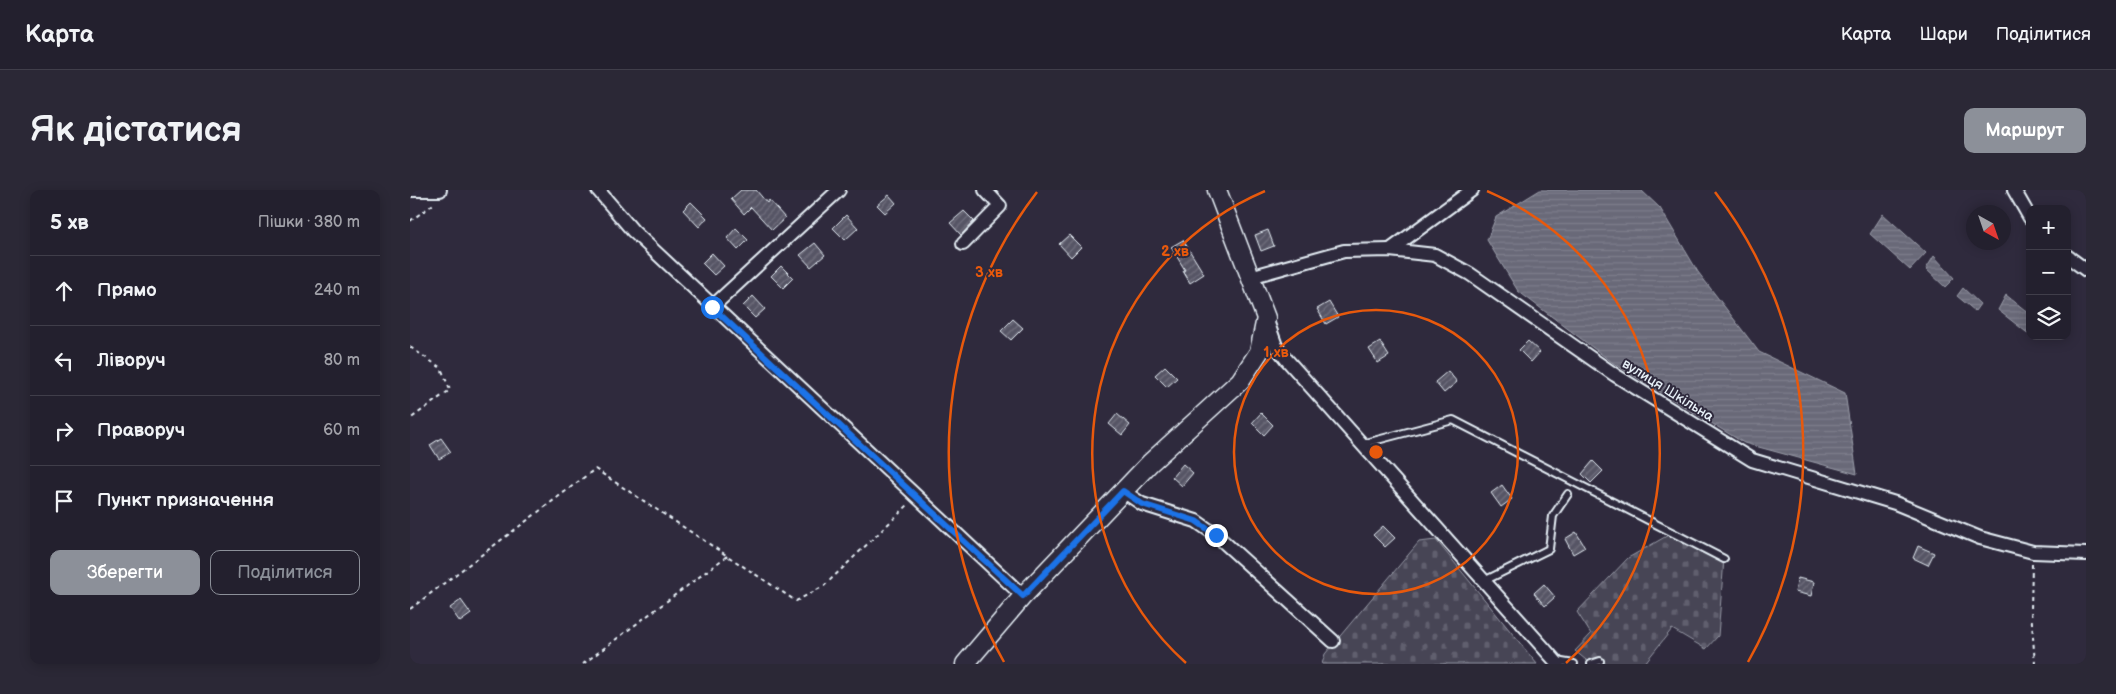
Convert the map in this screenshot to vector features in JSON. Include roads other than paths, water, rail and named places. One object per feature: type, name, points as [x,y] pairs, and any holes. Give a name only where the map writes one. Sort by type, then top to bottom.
[{"type":"street","points":[[411,190],[439,195]]},
{"type":"street","points":[[598,190],[632,231],[1023,596]]},
{"type":"street","points":[[712,307],[839,190]]},
{"type":"street","points":[[963,244],[1000,206],[985,190]]},
{"type":"street","points":[[1217,190],[1276,346],[1556,662]]},
{"type":"street","points":[[1390,250],[1472,190]]},
{"type":"street","points":[[2014,190],[2026,211]]},
{"type":"street","name":"вулиця Шкільна","points":[[1250,276],[1344,251],[1390,250],[1435,255],[1470,274],[1615,375],[1752,460],[1894,503],[1980,538],[2033,552],[2086,554]]},
{"type":"street","points":[[2071,259],[2086,270]]},
{"type":"street","points":[[965,664],[1023,596],[1123,491],[1240,381],[1259,352],[1266,318]]},
{"type":"street","points":[[1123,491],[1142,504],[1196,521],[1216,535],[1333,641]]},
{"type":"lane","points":[[1362,444],[1453,420],[1724,559]]},
{"type":"lane","points":[[1484,581],[1549,550],[1553,516],[1568,494]]},
{"type":"lane","points":[[1591,664],[1600,661]]},
{"type":"lane","points":[[1556,662],[1574,664]]},
{"type":"water","points":[[1540,190],[1641,190],[1660,208],[1698,272],[1759,352],[1845,393],[1857,474],[1744,443],[1613,363],[1518,291],[1487,240],[1496,217]]},
{"type":"water","points":[[1883,214],[1926,253],[1910,270],[1870,234]]},
{"type":"water","points":[[1934,256],[1954,278],[1945,287],[1926,269]]},
{"type":"water","points":[[1963,288],[1980,304],[1975,311],[1957,296]]},
{"type":"water","points":[[2006,295],[2026,311],[2026,332],[1998,310]]}]
